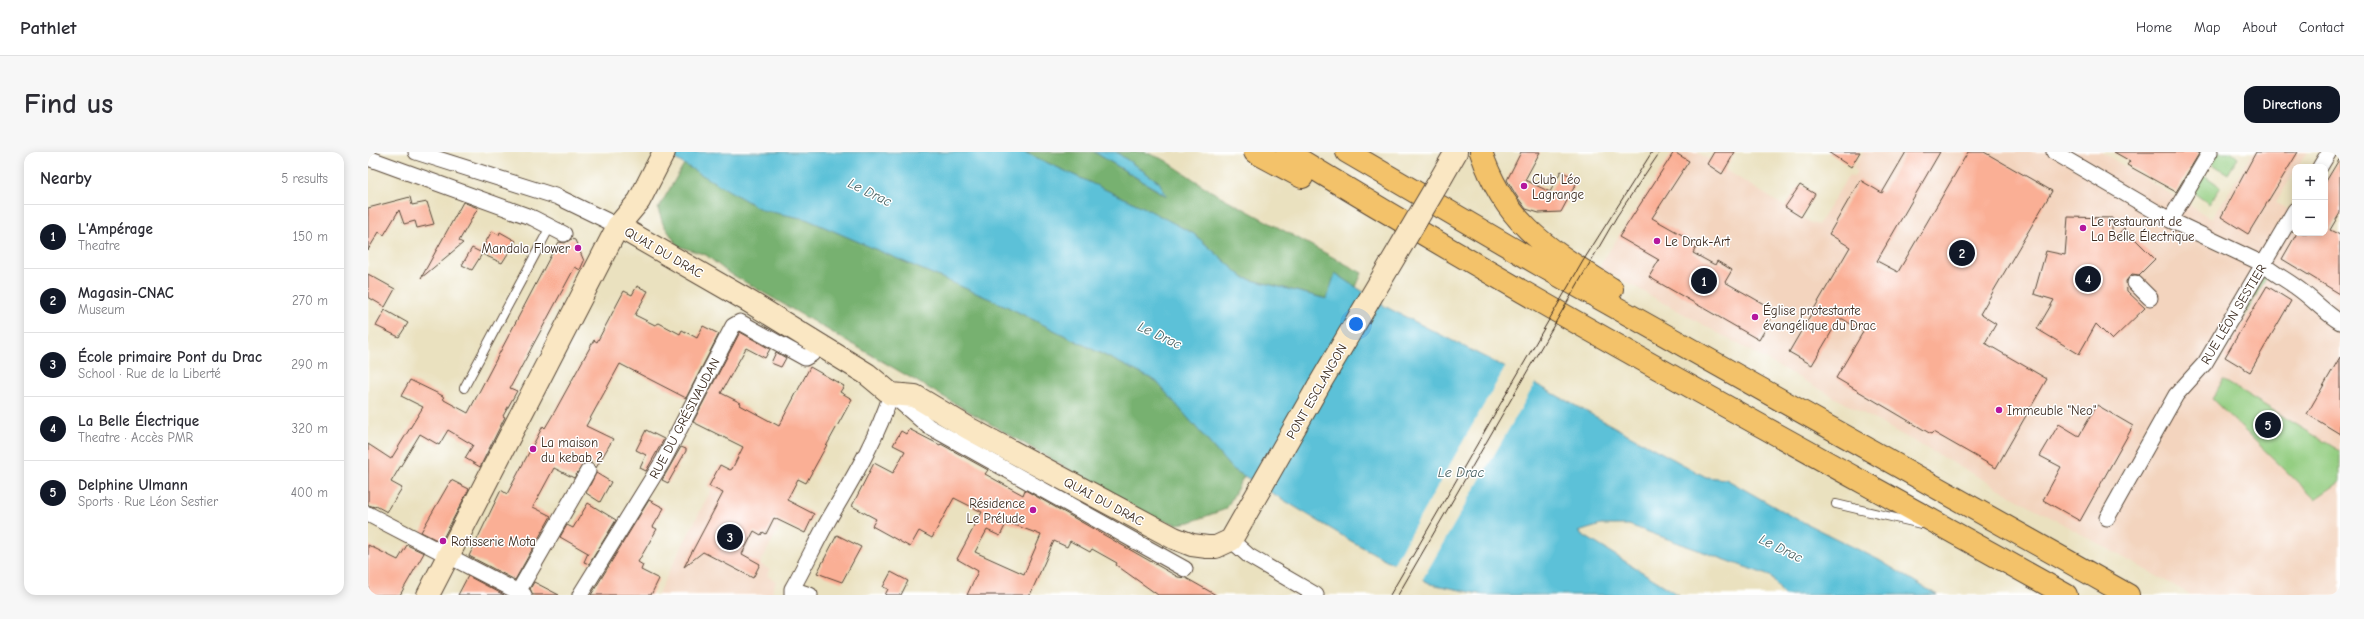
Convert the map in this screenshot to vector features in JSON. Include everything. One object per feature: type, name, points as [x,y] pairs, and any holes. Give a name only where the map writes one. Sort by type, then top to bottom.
[{"type":"highway","points":[[1255,152],[1315,184],[1377,207]]},
{"type":"highway","points":[[1287,152],[1377,207],[2066,595]]},
{"type":"highway","points":[[1347,152],[1542,266],[1663,332],[2128,595]]},
{"type":"highway","points":[[1481,152],[1490,177],[1500,196],[1514,216],[1534,236],[1624,296],[1663,332]]},
{"type":"street","name":"QUAI DU DRAC","points":[[416,152],[558,197],[618,226],[867,374],[928,426],[1185,569]]},
{"type":"street","points":[[428,595],[618,226],[639,201],[664,152]]},
{"type":"street","points":[[1440,180],[1446,152]]},
{"type":"street","name":"PONT ESCLANGON","points":[[1231,540],[1456,152]]},
{"type":"street","points":[[2054,152],[2170,220],[2263,264],[2273,273],[2296,287],[2322,311],[2340,322]]},
{"type":"street","points":[[2170,220],[2210,152]]},
{"type":"street","points":[[2322,164],[2329,152]]},
{"type":"street","points":[[368,158],[533,218],[564,234]]},
{"type":"street","name":"RUE LÉON SESTIER","points":[[2107,518],[2176,395],[2209,356],[2292,215]]},
{"type":"street","points":[[2135,283],[2150,298]]},
{"type":"street","name":"RUE DU GRÉSIVAUDAN","points":[[580,595],[663,460],[733,326],[740,322],[805,358],[812,354],[817,343]]},
{"type":"street","name":"QUAI DU DRAC","points":[[891,394],[915,396],[970,429],[1174,538],[1192,545],[1207,547],[1216,547],[1231,540]]},
{"type":"street","points":[[810,595],[792,592],[829,520],[874,417],[891,394]]},
{"type":"street","points":[[368,514],[521,594],[588,471]]},
{"type":"street","points":[[1231,540],[1249,556],[1316,595]]},
{"type":"lane","points":[[464,388],[550,227]]},
{"type":"lane","points":[[1836,504],[1953,532]]},
{"type":"shaded area","points":[[1672,152],[1697,152],[1811,223],[1818,225],[1849,175],[1854,177],[1857,171],[1853,168],[1863,152],[2101,152],[2212,219],[2253,152],[2307,152],[2300,164],[2292,164],[2292,176],[2276,203],[2292,211],[2292,236],[2328,236],[2328,229],[2340,235],[2340,595],[2191,595],[1599,267]]},
{"type":"shaded area","points":[[712,488],[782,522],[760,564],[770,570],[767,576],[776,581],[771,595],[657,595]]},
{"type":"green space","points":[[1024,152],[1094,152],[1166,196],[1159,182],[1116,152],[1145,152],[1165,160],[1211,191],[1362,273],[1356,287],[1335,273],[1328,299],[1244,278],[1194,234],[1143,207]]},
{"type":"green space","points":[[2218,152],[2230,152],[2238,157],[2228,174],[2211,163]]},
{"type":"green space","points":[[684,164],[762,210],[806,219],[1006,306],[1156,381],[1231,468],[1244,476],[1226,509],[1190,522],[1177,524],[1153,518],[726,271],[706,255],[678,246],[663,224],[658,209]]},
{"type":"green space","points":[[2201,173],[2221,187],[2209,204],[2190,190]]},
{"type":"green space","points":[[2265,273],[2268,275],[2218,362],[2214,360]]},
{"type":"green space","points":[[2223,380],[2340,451],[2340,482],[2315,499],[2212,399]]},
{"type":"water","name":"Le Drac","points":[[663,152],[1024,152],[1143,207],[1194,234],[1244,278],[1327,299],[1335,273],[1386,307],[1512,371],[1706,477],[1726,479],[1789,515],[1879,560],[1937,595],[1784,595],[1770,576],[1629,525],[1601,525],[1578,532],[1679,595],[1484,595],[1431,584],[1351,541],[1231,468],[1156,381],[1006,306],[806,219],[762,210]]},
{"type":"water","points":[[1094,152],[1116,152],[1159,182],[1167,196]]},
{"type":"pier","points":[[1506,366],[1536,382],[1421,582],[1392,566]]},
{"type":"building","name":"Club Léo Lagrange","points":[[1521,152],[1540,152],[1525,180],[1550,192],[1561,171],[1578,180],[1561,212],[1539,213],[1526,209],[1516,195],[1507,180]]},
{"type":"building","points":[[1674,152],[1689,161],[1652,218],[1698,244],[1693,253],[1715,265],[1717,261],[1732,270],[1725,282],[1776,311],[1759,340],[1649,277],[1659,260],[1619,237]]},
{"type":"building","points":[[1714,152],[1735,152],[1722,174],[1707,164]]},
{"type":"building","points":[[1828,152],[1860,152],[1851,167]]},
{"type":"building","points":[[1906,152],[1940,152],[1877,261],[1898,272],[1968,152],[1984,152],[2052,191],[1980,314],[1996,324],[1985,343],[2047,379],[1996,468],[1933,432],[1931,434],[1836,378],[1863,332],[1843,319],[1839,319],[1812,365],[1789,352],[1850,247],[1829,234],[1860,180],[1882,193]]},
{"type":"building","points":[[2114,152],[2200,152],[2176,192],[2127,165],[2130,161]]},
{"type":"building","points":[[2256,152],[2298,152],[2248,234],[2221,217]]},
{"type":"building","points":[[2340,158],[2340,213],[2330,230],[2340,235],[2340,294],[2282,259],[2295,236],[2328,236],[2328,178]]},
{"type":"building","points":[[1800,185],[1815,194],[1801,217],[1785,207]]},
{"type":"building","points":[[410,197],[412,205],[427,202],[434,224],[417,228],[415,221],[404,224],[399,210],[384,235],[379,232],[368,250],[368,208]]},
{"type":"building","points":[[463,202],[478,208],[459,241],[463,243],[421,278]]},
{"type":"building","points":[[2068,217],[2112,218],[2112,240],[2124,228],[2155,259],[2139,275],[2132,274],[2126,281],[2127,291],[2145,308],[2112,340],[2096,324],[2079,354],[2037,329],[2054,300],[2034,294],[2046,251],[2065,255]]},
{"type":"building","points":[[492,231],[499,235],[500,232],[516,241],[502,263],[482,254],[472,270],[462,265],[472,248],[480,252]]},
{"type":"building","points":[[571,239],[575,240],[584,261],[580,270],[575,267],[510,388],[517,391],[503,416],[505,417],[480,467],[465,458],[473,445],[448,430],[439,445],[420,434],[391,482],[402,488],[387,512],[376,506],[368,505],[368,444],[391,459],[423,407],[401,396],[410,380],[443,396],[444,400],[468,413],[551,255],[559,242],[565,243]]},
{"type":"building","points":[[368,274],[395,289],[385,307],[368,297]]},
{"type":"building","points":[[637,286],[648,291],[635,315],[655,325],[659,323],[680,334],[682,330],[697,338],[703,326],[719,334],[686,398],[620,364],[586,426],[613,439],[596,468],[592,463],[584,463],[574,478],[554,468],[533,507],[551,516],[515,580],[469,556],[501,490],[507,494],[543,426],[545,428],[594,340],[597,342],[624,291],[632,295]]},
{"type":"building","points":[[2267,286],[2291,301],[2250,372],[2225,357]]},
{"type":"building","points":[[385,310],[408,323],[399,337],[376,326]]},
{"type":"building","points":[[740,332],[770,349],[765,358],[746,348],[721,393],[741,403],[740,405],[779,426],[810,367],[844,386],[840,392],[852,399],[806,483],[798,479],[787,500],[814,514],[805,533],[774,518],[766,534],[763,532],[761,535],[754,531],[742,554],[760,564],[753,578],[703,552],[684,567],[723,493],[709,486],[720,465],[730,470],[732,469],[743,447],[693,422]]},
{"type":"building","points":[[776,352],[786,358],[781,367],[771,363]]},
{"type":"building","points":[[2340,357],[2340,434],[2307,414]]},
{"type":"building","points":[[2097,405],[2133,426],[2080,521],[2043,500],[2061,467],[2040,456],[2059,424],[2079,436]]},
{"type":"building","points":[[909,429],[940,445],[941,444],[988,470],[985,474],[1023,495],[1025,490],[1178,577],[1186,578],[1216,595],[1158,595],[1116,565],[1117,563],[1092,549],[1090,552],[1070,541],[1067,547],[1054,541],[1030,595],[967,595],[978,571],[957,559],[982,512],[954,498],[932,538],[919,531],[910,547],[872,526],[876,519],[852,506],[874,463],[893,473],[905,451],[893,445],[901,431],[906,434]],"holes":[[[1007,522],[1041,535],[1024,574],[975,552],[987,530],[1000,536]]]},
{"type":"building","points":[[646,430],[664,439],[646,471],[640,468],[646,455],[636,450]]},
{"type":"building","points":[[681,447],[686,449],[686,451],[668,483],[662,480]]},
{"type":"building","points":[[596,473],[611,482],[600,502],[586,493]]},
{"type":"building","points":[[451,480],[469,489],[441,542],[421,532]]},
{"type":"building","points":[[649,500],[664,508],[653,527],[657,529],[638,562],[643,565],[641,570],[659,579],[651,595],[591,595]]},
{"type":"building","points":[[588,503],[616,520],[589,564],[584,562],[588,553],[560,537],[567,525],[573,528]]},
{"type":"building","points":[[837,535],[861,547],[842,582],[817,573]]},
{"type":"building","points":[[368,545],[398,560],[407,545],[424,553],[400,595],[368,595]]},
{"type":"building","points":[[891,572],[908,581],[901,595],[885,595],[888,589],[883,587]]},
{"type":"building","points":[[468,576],[504,595],[458,595]]},
{"type":"building","points":[[534,582],[559,595],[533,595],[530,589]]},
{"type":"tram line","points":[[1390,595],[1583,261],[1652,152]]},
{"type":"tram line","points":[[1398,595],[1617,216],[1660,152]]},
{"type":"place","name":"Club Léo Lagrange","points":[[1524,186]]},
{"type":"place","name":"Le restaurant de La Belle Électrique","points":[[2083,228]]},
{"type":"place","name":"Le Drak-Art","points":[[1657,241]]},
{"type":"place","name":"Mandala Flower","points":[[578,248]]},
{"type":"place","name":"Magasin-CNAC","points":[[1962,253]]},
{"type":"place","name":"La Belle Électrique","points":[[2088,279]]},
{"type":"place","name":"L'Ampérage","points":[[1704,281]]},
{"type":"place","name":"Église protestante évangélique du Drac","points":[[1755,317]]},
{"type":"place","name":"Immeuble \"Neo\"","points":[[1999,410]]},
{"type":"place","name":"Delphine Ulmann","points":[[2268,425]]},
{"type":"place","name":"La maison du kebab 2","points":[[533,449]]},
{"type":"place","name":"Résidence Le Prélude","points":[[1033,510]]},
{"type":"place","name":"École primaire Pont du Drac","points":[[730,537]]},
{"type":"place","name":"Rotisserie Mota","points":[[443,541]]}]
